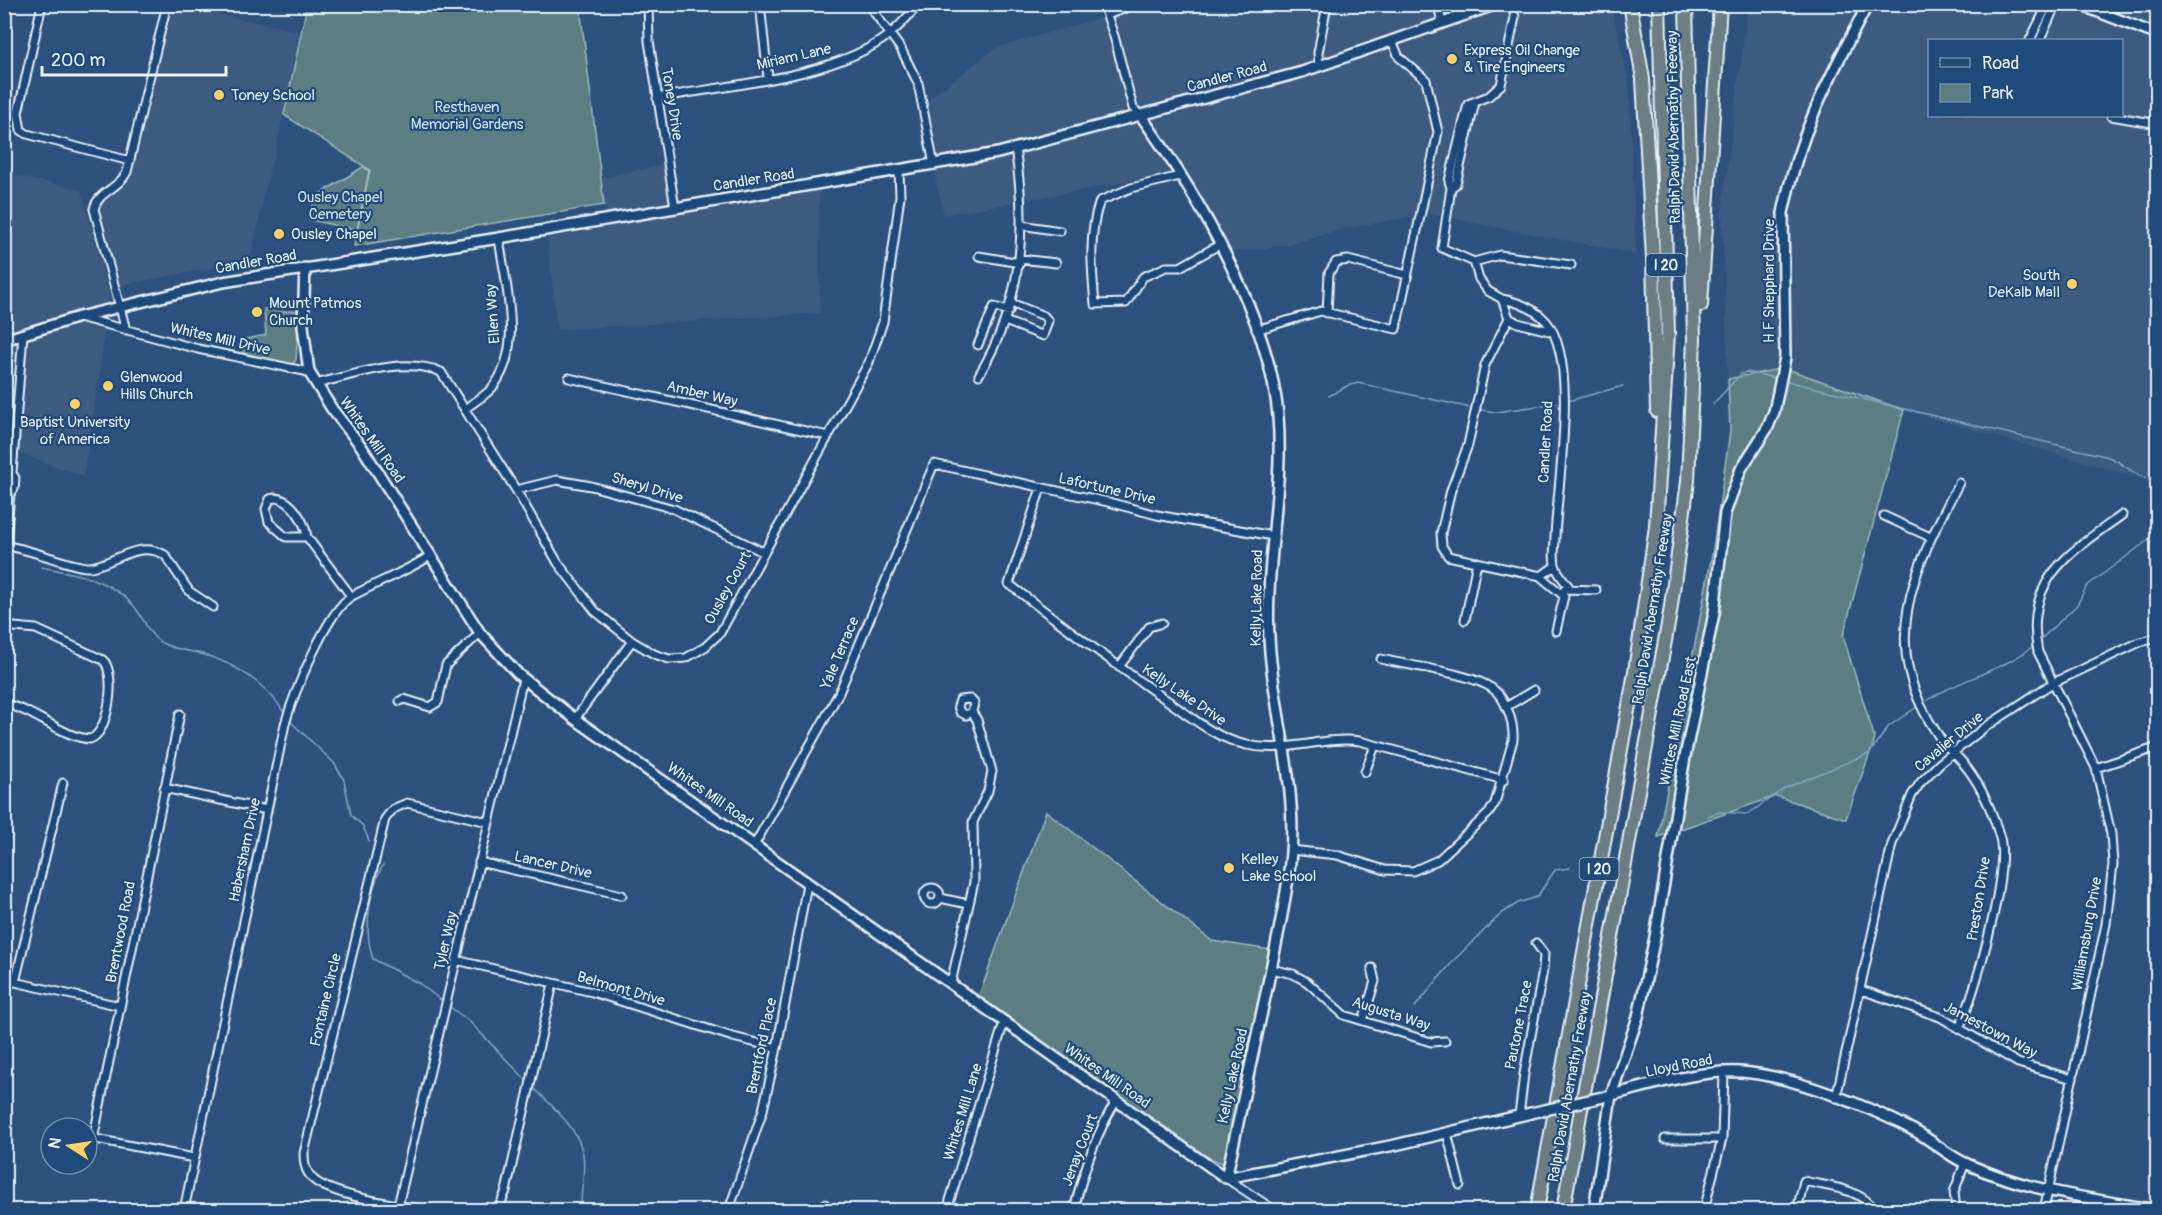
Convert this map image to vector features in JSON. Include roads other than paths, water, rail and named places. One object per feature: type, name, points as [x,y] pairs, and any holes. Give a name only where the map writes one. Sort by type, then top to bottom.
[{"type":"highway","points":[[1630,4],[1640,52],[1647,148],[1658,451],[1656,526]]},
{"type":"highway","name":"Ralph David Abernathy Freeway","points":[[1537,1210],[1634,678],[1656,526],[1668,333],[1659,4]]},
{"type":"highway","name":"Ralph David Abernathy Freeway","points":[[1563,1210],[1670,614],[1688,481],[1692,417],[1694,300],[1686,4]]},
{"type":"highway","points":[[1692,417],[1720,4]]},
{"type":"street","points":[[42,4],[18,113],[21,130],[27,134],[130,161]]},
{"type":"street","points":[[126,330],[118,308],[94,209],[99,196],[123,181],[130,161],[167,4]]},
{"type":"street","name":"Toney Drive","points":[[648,4],[649,41],[675,208]]},
{"type":"street","points":[[760,4],[768,78]]},
{"type":"street","points":[[868,4],[901,49],[918,82],[934,165]]},
{"type":"street","name":"Miriam Lane","points":[[657,98],[826,67],[853,56],[890,34],[919,4]]},
{"type":"street","points":[[1103,4],[1133,108],[1141,116]]},
{"type":"street","points":[[1107,15],[1136,4]]},
{"type":"street","points":[[1319,66],[1318,53],[1327,4]]},
{"type":"street","points":[[1438,4],[1442,23]]},
{"type":"street","points":[[1451,4],[1458,18]]},
{"type":"street","name":"Candler Road","points":[[4,340],[79,317],[222,282],[899,171],[1015,148],[1141,116],[1319,66],[1497,4]]},
{"type":"street","points":[[1511,4],[1515,17],[1501,85],[1496,91],[1468,104],[1463,119],[1449,181],[1451,188],[1442,248],[1474,262],[1500,255],[1571,265]]},
{"type":"street","name":"H F Shepphard Drive","points":[[1785,358],[1783,213],[1806,127],[1868,4]]},
{"type":"street","points":[[2030,39],[2048,4]]},
{"type":"street","points":[[2040,39],[2056,4]]},
{"type":"street","points":[[2078,4],[2157,35]]},
{"type":"street","points":[[1256,330],[1313,312],[1327,313],[1396,329],[1438,132],[1426,80],[1399,57],[1392,41]]},
{"type":"street","name":"Kelly Lake Road","points":[[1141,116],[1180,176],[1219,245],[1263,350],[1278,415],[1279,466],[1269,638],[1290,807],[1291,850],[1271,969],[1226,1178]]},
{"type":"street","points":[[2117,117],[2157,124]]},
{"type":"street","points":[[979,375],[1005,321],[1020,261],[1021,225],[1015,148]]},
{"type":"street","name":"Ousley Court","points":[[316,384],[398,366],[424,367],[441,372],[466,408],[573,585],[595,611],[632,641],[654,654],[669,659],[686,658],[705,647],[720,633],[828,436],[878,339],[900,196],[899,171]]},
{"type":"street","points":[[1180,176],[1131,188],[1100,201],[1095,216],[1092,278],[1095,304],[1126,303],[1143,277],[1166,267],[1180,267],[1219,245]]},
{"type":"street","points":[[1021,225],[1060,231]]},
{"type":"street","name":"Ellen Way","points":[[466,408],[491,389],[501,373],[509,352],[506,289],[499,238]]},
{"type":"street","points":[[979,256],[1056,263]]},
{"type":"street","points":[[1327,313],[1329,273],[1336,262],[1348,260],[1407,276]]},
{"type":"street","points":[[1474,262],[1479,279],[1488,291],[1502,299],[1526,306],[1545,321],[1553,332]]},
{"type":"street","name":"Whites Mill Road","points":[[306,268],[303,326],[309,372],[361,446],[480,633],[499,657],[523,679],[575,719],[1274,1210]]},
{"type":"street","points":[[1502,299],[1509,318],[1518,323],[1553,332]]},
{"type":"street","points":[[978,345],[994,306],[1010,307],[1044,316],[1048,321],[1042,336],[1005,321]]},
{"type":"street","name":"Whites Mill Drive","points":[[79,317],[198,350],[309,372]]},
{"type":"street","points":[[1509,318],[1485,365],[1468,445],[1451,490],[1441,533],[1442,546],[1448,556],[1540,576],[1545,583],[1560,591],[1564,598],[1556,631]]},
{"type":"street","name":"Candler Road","points":[[1553,332],[1564,376],[1563,454],[1556,510],[1555,566]]},
{"type":"street","points":[[4,563],[10,494],[9,478],[12,473],[23,334]]},
{"type":"street","name":"Whites Mill Road East","points":[[1607,1096],[1638,1017],[1649,968],[1685,757],[1708,651],[1725,513],[1741,469],[1768,427],[1774,412],[1785,358]]},
{"type":"street","name":"Amber Way","points":[[569,378],[828,436]]},
{"type":"street","name":"Lafortune Drive","points":[[934,464],[1157,515],[1274,536]]},
{"type":"street","name":"Yale Terrace","points":[[754,844],[839,693],[934,464]]},
{"type":"street","name":"Sheryl Drive","points":[[516,490],[548,481],[568,480],[674,509],[764,552]]},
{"type":"street","name":"Preston Drive","points":[[1959,483],[1930,537],[1911,587],[1905,613],[1906,653],[1916,692],[1930,722],[1982,790],[2001,841],[2001,868],[1982,964],[1970,1006],[1959,1028]]},
{"type":"street","name":"Kelly Lake Drive","points":[[1041,488],[1008,584],[1119,667],[1227,740],[1250,746],[1282,747],[1342,739],[1504,780]]},
{"type":"street","points":[[307,537],[286,537],[276,529],[266,516],[270,499],[282,499],[288,502],[306,530],[307,537],[351,596],[377,586],[430,556]]},
{"type":"street","name":"Williamsburg Drive","points":[[2044,1210],[2106,924],[2111,885],[2111,834],[2096,768],[2052,684],[2038,652],[2034,635],[2040,594],[2062,560],[2122,515]]},
{"type":"street","points":[[1884,516],[1930,537]]},
{"type":"street","points":[[6,546],[23,547],[91,567],[136,549],[159,552],[165,555],[189,591],[213,607]]},
{"type":"street","points":[[1465,620],[1478,562]]},
{"type":"street","points":[[1540,576],[1555,566],[1569,587]]},
{"type":"street","points":[[1560,591],[1569,587],[1596,590]]},
{"type":"street","name":"Habersham Drive","points":[[184,1210],[285,724],[296,688],[315,648],[351,596]]},
{"type":"street","points":[[1119,667],[1149,627],[1162,623]]},
{"type":"street","points":[[4,626],[36,629],[103,660],[109,665],[112,684],[100,730],[98,735],[90,739],[79,737],[27,711],[4,704]]},
{"type":"street","points":[[400,701],[404,699],[430,707],[438,702],[446,665],[480,633]]},
{"type":"street","name":"Cavalier Drive","points":[[1836,1098],[1892,844],[1903,814],[1921,782],[1940,763],[1984,728],[2052,684],[2140,642],[2157,638]]},
{"type":"street","points":[[575,719],[632,641]]},
{"type":"street","points":[[1291,850],[1337,855],[1385,870],[1404,872],[1422,869],[1438,860],[1489,813],[1504,780],[1514,740],[1514,729],[1506,707],[1493,689],[1478,681],[1381,659]]},
{"type":"street","name":"Tyler Way","points":[[398,1208],[523,679]]},
{"type":"street","points":[[1506,707],[1534,690]]},
{"type":"street","points":[[951,983],[974,882],[973,822],[988,791],[992,771],[977,720],[972,712]]},
{"type":"street","name":"Brentwood Road","points":[[180,714],[94,1135],[96,1139],[194,1158]]},
{"type":"street","points":[[1365,772],[1375,746]]},
{"type":"street","points":[[2096,768],[2157,747]]},
{"type":"street","points":[[63,783],[15,981],[120,1006]]},
{"type":"street","points":[[164,788],[267,810]]},
{"type":"street","name":"Fontaine Circle","points":[[425,1210],[398,1208],[318,1183],[306,1169],[304,1153],[385,819],[393,809],[407,803],[488,822]]},
{"type":"street","name":"Lancer Drive","points":[[479,861],[622,896]]},
{"type":"street","name":"Brentford Place","points":[[729,1210],[763,1110],[777,1048],[807,884]]},
{"type":"street","points":[[940,898],[968,904]]},
{"type":"street","name":"Pautone Trace","points":[[1519,1116],[1525,1066],[1543,970],[1544,954],[1536,943]]},
{"type":"street","name":"Belmont Drive","points":[[456,960],[592,992],[733,1037],[777,1048]]},
{"type":"street","points":[[1363,1021],[1375,981],[1372,968]]},
{"type":"street","name":"Augusta Way","points":[[1271,969],[1293,975],[1307,982],[1344,1015],[1431,1042],[1445,1041]]},
{"type":"street","points":[[498,1210],[506,1191],[553,984]]},
{"type":"street","name":"Jamestown Way","points":[[1861,990],[1940,1017],[2018,1063],[2073,1079]]},
{"type":"street","name":"Whites Mill Lane","points":[[947,1210],[1004,1022]]},
{"type":"street","points":[[1704,1210],[1722,1139],[1724,1072]]},
{"type":"street","name":"Lloyd Road","points":[[1226,1178],[1447,1133],[1699,1075],[1724,1072],[1773,1076],[1836,1098],[1894,1120],[1965,1164],[2048,1191],[2157,1210]]},
{"type":"street","points":[[1594,1210],[1607,1096]]},
{"type":"street","name":"Jenay Court","points":[[1074,1210],[1083,1174],[1098,1134],[1116,1101]]},
{"type":"street","points":[[1447,1133],[1460,1185]]},
{"type":"street","points":[[1665,1139],[1722,1139]]},
{"type":"street","points":[[1956,1210],[1954,1192],[1965,1164]]},
{"type":"street","points":[[1797,1210],[1804,1181],[1854,1193],[1869,1202],[1875,1210]]},
{"type":"waterway","points":[[1713,404],[1741,374],[1747,372],[1775,378]]},
{"type":"waterway","points":[[1786,381],[2109,457],[2137,474],[2158,482]]},
{"type":"waterway","points":[[1329,396],[1358,383],[1471,408]]},
{"type":"waterway","points":[[1568,401],[1623,386]]},
{"type":"waterway","points":[[1481,410],[1496,412],[1558,403]]},
{"type":"waterway","points":[[2040,640],[2077,605],[2087,586],[2147,541],[2158,524]]},
{"type":"waterway","points":[[41,567],[91,578],[113,589],[133,605],[150,632],[159,641],[174,648],[217,659],[239,670],[270,694],[285,714]]},
{"type":"waterway","points":[[1926,701],[2007,663],[2032,647]]},
{"type":"waterway","points":[[1708,816],[1720,812],[1748,814],[1785,788],[1870,753],[1889,726],[1917,707]]},
{"type":"waterway","points":[[289,720],[334,763],[344,780],[351,815],[363,826],[369,841]]},
{"type":"waterway","points":[[383,865],[374,887],[369,911],[368,935],[373,959],[420,984],[442,1001]]},
{"type":"waterway","points":[[1415,1007],[1454,960],[1501,914],[1518,903],[1537,897],[1555,870],[1570,868]]},
{"type":"waterway","points":[[449,1006],[470,1022],[527,1081]]},
{"type":"waterway","points":[[533,1087],[563,1117],[580,1144],[584,1161],[581,1210]]},
{"type":"place","name":"Express Oil Change & Tire Engineers","points":[[1452,59]]},
{"type":"place","name":"Toney School","points":[[219,95]]},
{"type":"place","name":"Ousley Chapel","points":[[279,234]]},
{"type":"place","name":"South DeKalb Mall","points":[[2072,284]]},
{"type":"place","name":"Mount Patmos Church","points":[[257,312]]},
{"type":"place","name":"Glenwood Hills Church","points":[[108,386]]},
{"type":"place","name":"Baptist University of America","points":[[75,404]]},
{"type":"place","name":"Kelley Lake School","points":[[1229,868]]},
{"type":"park label","name":"Resthaven Memorial Gardens","points":[[467,116]]},
{"type":"park label","name":"Ousley Chapel Cemetery","points":[[340,206]]}]
